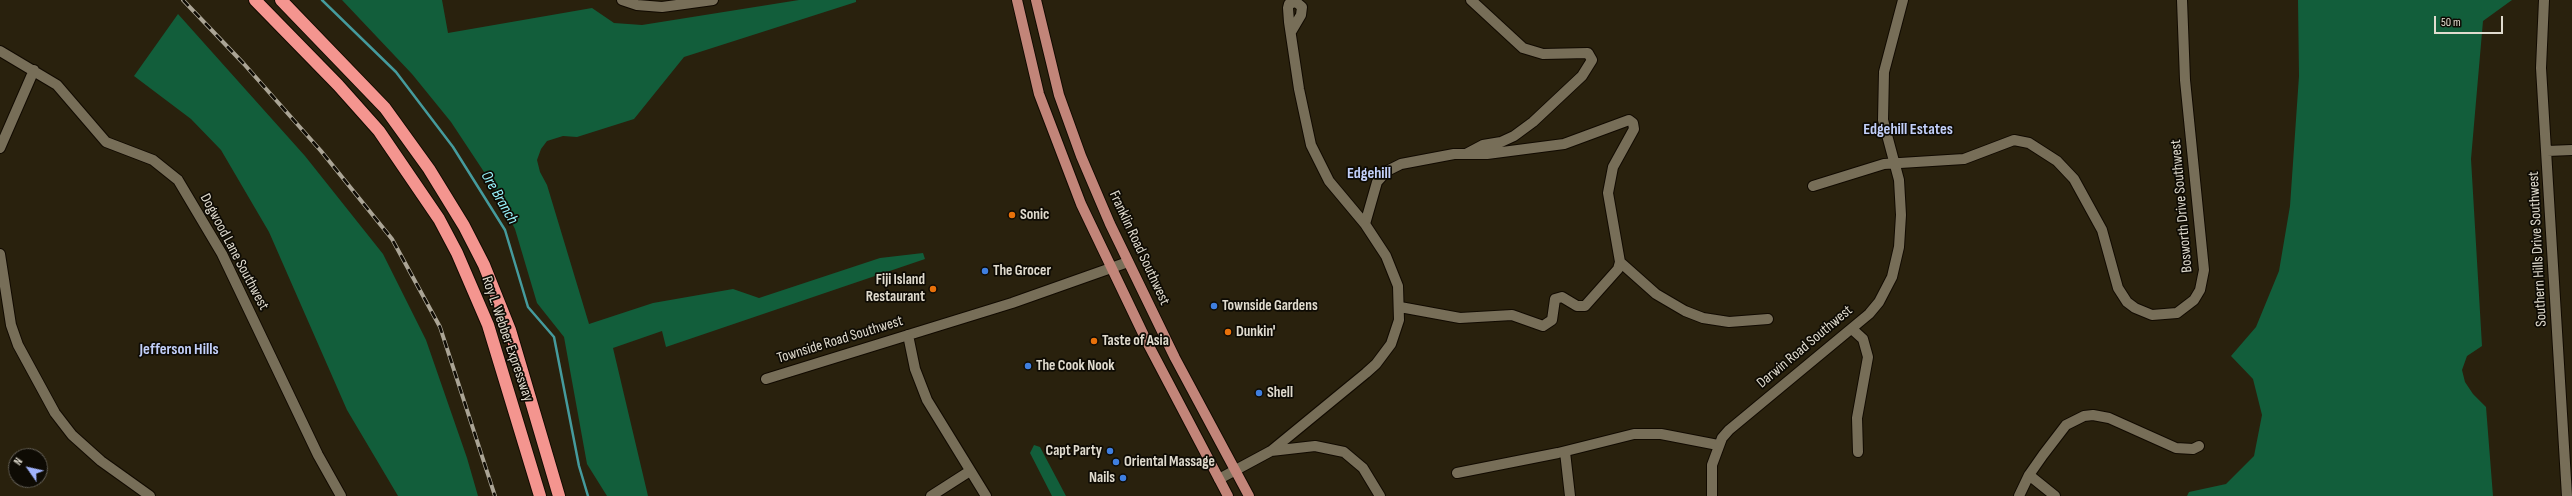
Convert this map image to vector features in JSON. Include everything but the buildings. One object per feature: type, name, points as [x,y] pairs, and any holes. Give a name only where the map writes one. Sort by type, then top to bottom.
[{"type":"highway","name":"Roy L. Webber Expressway","points":[[255,0],[338,85],[379,131],[439,219],[464,267],[488,325],[540,496]]},
{"type":"highway","name":"Roy L. Webber Expressway","points":[[281,0],[385,108],[429,169],[464,226],[484,265],[510,330],[559,496]]},
{"type":"main road","points":[[1017,0],[1039,94],[1067,171],[1112,270],[1228,496]]},
{"type":"main road","name":"Franklin Road Southwest","points":[[1036,0],[1048,56],[1068,121],[1128,262],[1249,496]]},
{"type":"street","points":[[622,0],[636,5],[662,7],[712,0]]},
{"type":"street","points":[[1466,154],[1483,145],[1507,140],[1520,131],[1582,76],[1592,60],[1588,53],[1543,54],[1523,48],[1471,0]]},
{"type":"street","name":"Darwin Road Southwest","points":[[1718,445],[1729,430],[1852,329],[1879,302],[1892,277],[1897,262],[1901,215],[1899,180],[1883,120],[1884,72],[1903,0]]},
{"type":"street","name":"Bosworth Drive Southwest","points":[[1813,186],[1895,162],[1964,159],[2014,140],[2029,144],[2057,161],[2074,179],[2102,230],[2118,288],[2127,302],[2135,308],[2152,316],[2170,315],[2185,308],[2200,290],[2204,270],[2185,80],[2182,0]]},
{"type":"street","name":"Southern Hills Drive Southwest","points":[[2544,0],[2541,68],[2567,496]]},
{"type":"street","points":[[1219,479],[1271,451],[1376,364],[1394,336],[1400,307],[1394,273],[1376,239],[1329,182],[1311,145],[1291,32]]},
{"type":"street","name":"Dogwood Lane Southwest","points":[[0,51],[57,85],[68,95],[106,142],[153,160],[178,180],[219,247],[318,455],[341,496]]},
{"type":"street","points":[[0,148],[34,70]]},
{"type":"street","points":[[1365,224],[1373,189],[1387,171],[1401,164],[1430,157],[1523,150],[1564,144],[1626,120],[1630,120],[1634,126],[1613,167],[1608,193],[1620,262],[1618,268],[1585,306],[1577,306],[1562,297],[1555,299],[1552,320],[1543,326],[1512,315],[1460,318],[1400,307]]},
{"type":"street","points":[[2547,151],[2572,150]]},
{"type":"street","points":[[0,254],[10,325],[18,345],[55,413],[78,440],[126,480],[150,496]]},
{"type":"street","name":"Townside Road Southwest","points":[[766,379],[908,336],[1112,270],[1128,262]]},
{"type":"street","points":[[1620,262],[1656,294],[1691,313],[1714,321],[1729,322],[1768,319]]},
{"type":"street","points":[[1852,329],[1863,340],[1868,357],[1857,418],[1858,452]]},
{"type":"street","points":[[908,336],[915,369],[927,400],[986,496]]},
{"type":"street","points":[[2019,496],[2029,475],[2066,425],[2084,416],[2093,415],[2109,418],[2176,448],[2193,450],[2199,446]]},
{"type":"street","points":[[1457,473],[1566,452],[1606,440],[1648,433],[1718,445],[1712,465],[1712,496]]},
{"type":"street","points":[[1271,451],[1315,446],[1344,452],[1363,468],[1380,496]]},
{"type":"street","points":[[1566,452],[1570,496]]},
{"type":"street","points":[[931,496],[970,471]]},
{"type":"street","points":[[2029,475],[2055,496]]},
{"type":"green space","points":[[342,0],[442,0],[448,33],[592,8],[614,23],[642,25],[799,0],[856,0],[856,2],[684,57],[634,119],[577,137],[563,136],[547,141],[541,149],[537,160],[540,172],[547,185],[589,324],[653,303],[733,289],[759,298],[880,258],[923,253],[925,259],[666,347],[662,331],[613,348],[648,496],[607,496],[587,464],[564,337],[537,303],[515,229],[490,181],[451,122],[412,74]]},
{"type":"green space","points":[[2298,0],[2512,0],[2483,21],[2471,159],[2482,346],[2467,356],[2462,370],[2465,382],[2473,394],[2486,407],[2493,496],[2187,496],[2189,492],[2226,484],[2254,456],[2262,415],[2253,379],[2231,356],[2256,327],[2279,271],[2290,206],[2299,76]]},
{"type":"green space","points":[[178,14],[305,156],[383,254],[426,340],[467,458],[478,496],[398,496],[347,410],[269,232],[221,150],[191,119],[134,76]]},
{"type":"green space","points":[[1034,445],[1040,447],[1066,496],[1052,496],[1030,453]]},
{"type":"waterway","name":"Ore Branch","points":[[322,0],[396,72],[453,147],[505,230],[528,307],[554,337],[579,466],[588,496]]},
{"type":"railway","points":[[183,0],[244,64],[321,151],[392,239],[440,327],[495,496]]},
{"type":"place","name":"Sonic","points":[[1012,215]]},
{"type":"place","name":"The Grocer","points":[[985,271]]},
{"type":"place","name":"Fiji Island Restaurant","points":[[933,289]]},
{"type":"place","name":"Townside Gardens","points":[[1214,306]]},
{"type":"place","name":"Dunkin'","points":[[1228,332]]},
{"type":"place","name":"Taste of Asia","points":[[1094,341]]},
{"type":"place","name":"The Cook Nook","points":[[1028,366]]},
{"type":"place","name":"Shell","points":[[1259,393]]},
{"type":"place","name":"Capt Party","points":[[1110,451]]},
{"type":"place","name":"Oriental Massage","points":[[1116,462]]},
{"type":"place","name":"Nails","points":[[1123,478]]},
{"type":"district","name":"Edgehill Estates","points":[[1908,130]]},
{"type":"district","name":"Edgehill","points":[[1369,174]]},
{"type":"district","name":"Jefferson Hills","points":[[179,350]]}]
